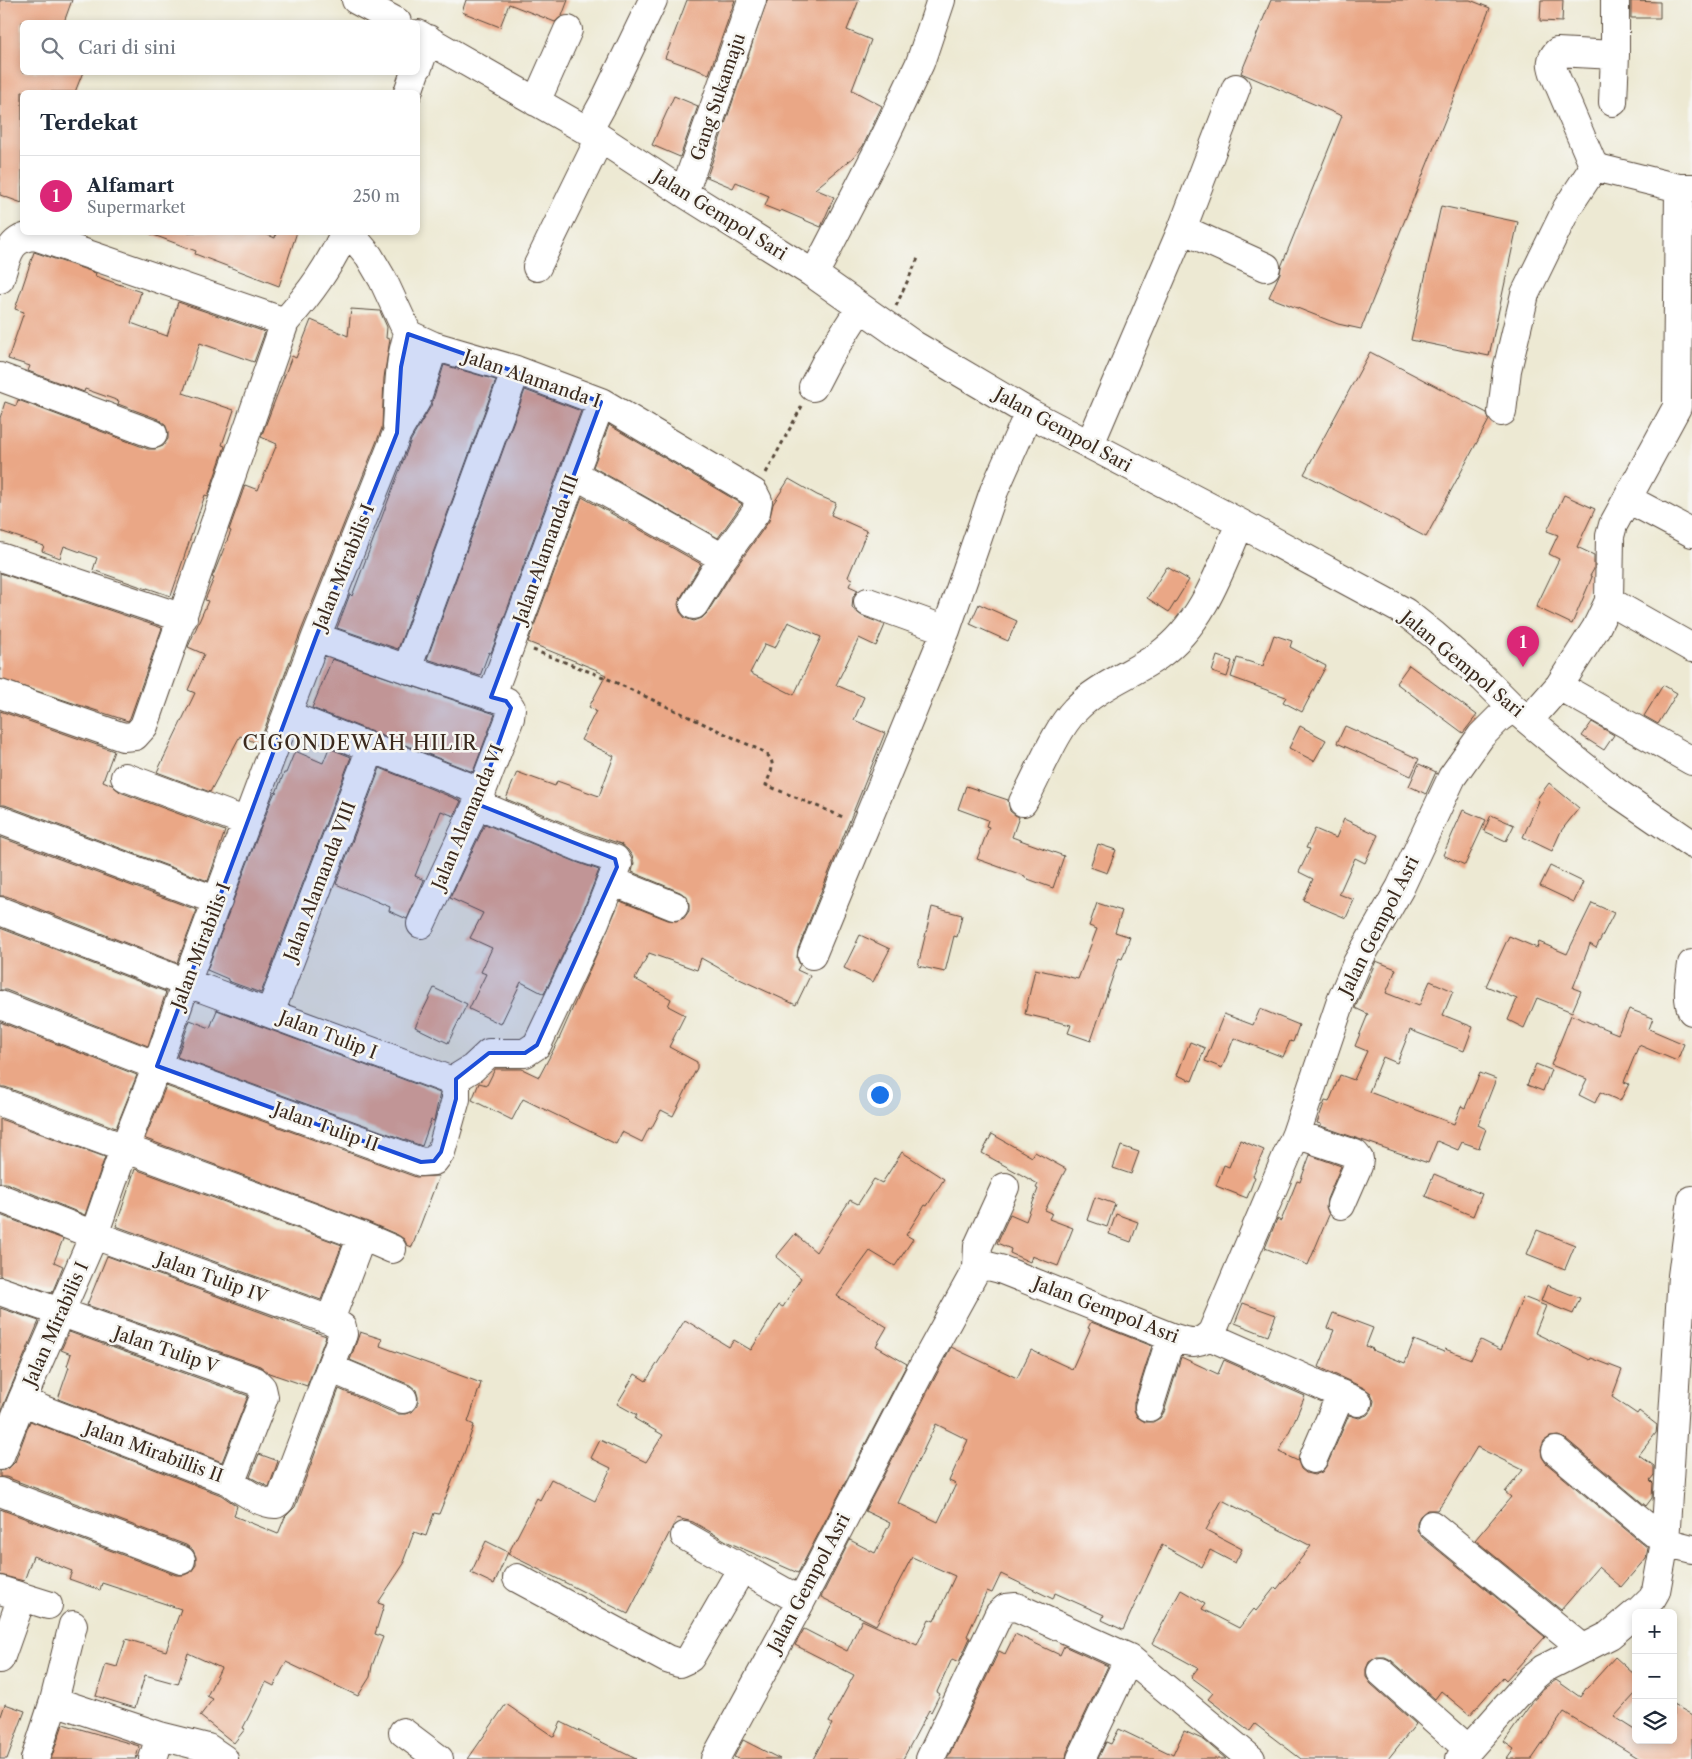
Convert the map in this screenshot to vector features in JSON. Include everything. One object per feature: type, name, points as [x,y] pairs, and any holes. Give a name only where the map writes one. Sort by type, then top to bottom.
[{"type":"street","points":[[356,0],[393,20]]},
{"type":"street","points":[[537,268],[594,135],[604,102],[652,0]]},
{"type":"street","name":"Gang Sukamaju","points":[[684,193],[752,0]]},
{"type":"street","points":[[812,272],[821,261],[920,63],[942,0]]},
{"type":"street","points":[[1613,102],[1615,0]]},
{"type":"street","points":[[536,102],[568,30]]},
{"type":"street","points":[[420,55],[423,36]]},
{"type":"street","name":"Jalan Gempol Sari","points":[[423,36],[594,135],[812,272],[886,327],[914,345],[1030,414],[1240,523],[1404,612],[1434,635],[1521,714],[1616,792],[1689,834]]},
{"type":"street","points":[[1594,167],[1550,63],[1553,56],[1560,52],[1615,55]]},
{"type":"street","points":[[393,90],[399,75]]},
{"type":"street","points":[[409,90],[414,75]]},
{"type":"street","points":[[1090,444],[1182,229],[1236,88]]},
{"type":"street","points":[[1594,167],[1685,188],[1688,410],[1628,499],[1613,525],[1610,536],[1609,601],[1692,648]]},
{"type":"street","points":[[1502,412],[1507,370],[1525,294],[1567,208],[1594,167]]},
{"type":"street","points":[[1182,229],[1266,267]]},
{"type":"street","points":[[0,694],[123,737],[135,736],[144,726],[286,322],[312,292],[333,259],[345,235]]},
{"type":"street","points":[[352,235],[369,256],[383,280],[408,334]]},
{"type":"street","points":[[0,278],[9,251],[14,243],[25,236],[35,236],[286,322]]},
{"type":"street","points":[[813,387],[828,358],[860,308]]},
{"type":"street","name":"Jalan Alamanda I","points":[[408,334],[434,346],[516,370],[601,402],[754,493]]},
{"type":"street","name":"Jalan Mirabilis I","points":[[397,433],[400,367],[408,334]]},
{"type":"street","name":"Jalan Mirabilis I","points":[[0,1456],[59,1313],[94,1235],[124,1149],[157,1066],[316,637],[397,433],[416,401],[434,346]]},
{"type":"street","points":[[407,669],[516,370]]},
{"type":"street","points":[[0,377],[154,434]]},
{"type":"street","name":"Jalan Alamanda III","points":[[491,697],[601,402]]},
{"type":"street","points":[[812,955],[946,630],[994,491],[1030,414]]},
{"type":"street","points":[[574,474],[723,558]]},
{"type":"street","points":[[694,605],[723,558],[756,512],[758,502],[754,493]]},
{"type":"street","points":[[1628,499],[1692,533]]},
{"type":"street","points":[[1023,802],[1064,723],[1076,708],[1172,646],[1192,624],[1218,576],[1240,523]]},
{"type":"street","points":[[0,556],[183,618]]},
{"type":"street","name":"Jalan Gempol Asri","points":[[715,1759],[801,1601],[920,1370],[977,1268],[988,1266],[1000,1270],[1171,1337],[1194,1343],[1209,1336],[1296,1134],[1341,1001],[1357,963],[1400,888],[1452,777],[1481,736],[1499,718],[1521,714],[1559,686],[1596,628],[1609,601]]},
{"type":"street","points":[[868,602],[946,630]]},
{"type":"street","name":"Jalan Alamanda VI","points":[[316,637],[506,701],[511,708],[510,718],[479,798],[421,924]]},
{"type":"street","points":[[1559,686],[1692,762]]},
{"type":"street","points":[[288,715],[371,748],[582,848],[615,859],[618,862],[618,867],[595,922],[537,1045],[525,1053],[490,1053],[472,1068],[454,1090]]},
{"type":"street","name":"Jalan Alamanda VIII","points":[[270,1013],[371,748]]},
{"type":"street","points":[[125,777],[248,822]]},
{"type":"street","points":[[0,820],[218,901]]},
{"type":"street","points":[[612,880],[674,906]]},
{"type":"street","name":"Jalan Tulip I","points":[[0,911],[186,984],[270,1013],[454,1090]]},
{"type":"street","points":[[1692,964],[1689,1004],[1692,1011]]},
{"type":"street","name":"Jalan Tulip II","points":[[0,1005],[157,1066],[421,1162],[434,1161],[441,1152],[454,1090]]},
{"type":"street","points":[[0,1102],[362,1236],[392,1249]]},
{"type":"street","points":[[1296,1134],[1355,1154],[1359,1159],[1358,1166],[1341,1205]]},
{"type":"street","points":[[977,1268],[978,1246],[1005,1187]]},
{"type":"street","name":"Jalan Tulip IV","points":[[0,1198],[94,1235],[330,1320]]},
{"type":"street","points":[[1641,1609],[1656,1592],[1665,1542],[1684,1386],[1682,1276],[1692,1200]]},
{"type":"street","points":[[229,1481],[238,1488],[267,1503],[280,1502],[343,1334],[342,1326],[330,1320],[362,1236]]},
{"type":"street","name":"Jalan Tulip V","points":[[0,1291],[255,1381],[262,1388],[264,1397]]},
{"type":"street","points":[[1209,1336],[1350,1398],[1313,1459]]},
{"type":"street","points":[[1149,1407],[1171,1337]]},
{"type":"street","points":[[330,1368],[403,1399]]},
{"type":"street","name":"Jalan Mirabillis II","points":[[22,1400],[229,1481],[232,1479],[264,1397]]},
{"type":"street","points":[[1556,1451],[1665,1542],[1692,1549]]},
{"type":"street","points":[[0,1492],[181,1560]]},
{"type":"street","points":[[1432,1525],[1584,1648]]},
{"type":"street","points":[[685,1536],[801,1601]]},
{"type":"street","points":[[517,1578],[667,1659],[679,1663],[690,1658],[742,1568]]},
{"type":"street","points":[[0,1659],[11,1594],[48,1605]]},
{"type":"street","points":[[930,1759],[999,1614],[1006,1608],[1016,1607],[1129,1658],[1251,1759]]},
{"type":"street","points":[[1381,1672],[1464,1754],[1532,1678],[1543,1669],[1610,1635],[1632,1616]]},
{"type":"street","points":[[35,1759],[54,1701],[73,1625]]},
{"type":"street","points":[[1081,1759],[1129,1658]]},
{"type":"street","points":[[54,1701],[156,1748],[208,1748],[224,1759]]},
{"type":"street","points":[[403,1732],[439,1759]]},
{"type":"path","points":[[886,327],[918,256]]},
{"type":"path","points":[[754,493],[813,387]]},
{"type":"path","points":[[512,641],[606,678],[764,752],[771,758],[773,764],[766,785],[866,826]]},
{"type":"highlighted area","points":[[408,334],[601,402],[491,697],[506,701],[511,708],[477,804],[615,859],[617,867],[537,1045],[525,1053],[489,1053],[456,1079],[456,1099],[441,1152],[434,1161],[421,1162],[157,1066],[316,637],[397,433],[401,367]]},
{"type":"building","points":[[0,0],[72,0],[65,20],[20,20],[20,75],[82,75],[76,90],[20,90],[20,202],[0,195]]},
{"type":"building","points":[[466,0],[568,0],[562,16],[555,22],[509,4],[500,27],[462,12]]},
{"type":"building","points":[[687,0],[735,0],[709,74],[665,58]]},
{"type":"building","points":[[767,0],[859,0],[847,30],[871,40],[852,90],[882,106],[863,146],[854,157],[815,189],[834,197],[821,227],[781,210],[780,212],[765,206],[769,196],[736,182],[733,188],[707,177]]},
{"type":"building","points":[[1271,0],[1470,0],[1490,8],[1361,329],[1338,324],[1269,297],[1342,116],[1241,73]]},
{"type":"building","points":[[1541,0],[1563,0],[1562,22],[1540,21]]},
{"type":"building","points":[[1631,1],[1660,2],[1660,18],[1631,18]]},
{"type":"building","points":[[674,96],[698,106],[680,157],[652,145]]},
{"type":"building","points":[[1441,206],[1518,222],[1489,356],[1411,340]]},
{"type":"building","points":[[154,235],[268,235],[275,238],[276,235],[296,235],[279,286],[195,254],[196,251]]},
{"type":"building","points":[[34,252],[96,273],[95,276],[141,292],[131,323],[167,336],[178,302],[265,332],[254,362],[200,343],[183,393],[234,410],[222,445],[225,446],[208,496],[205,495],[171,596],[93,570],[97,558],[64,546],[60,558],[42,551],[44,546],[0,531],[0,418],[5,402],[16,406],[18,400],[148,449],[163,446],[168,439],[165,424],[158,419],[118,404],[119,401],[85,389],[84,392],[28,371],[30,366],[8,359],[24,312],[15,309]]},
{"type":"building","points":[[351,309],[380,311],[387,327],[386,338],[390,339],[384,378],[382,428],[301,631],[259,744],[240,736],[210,792],[157,772],[195,693],[188,690],[204,654],[188,647],[208,601],[205,600],[214,578],[212,577],[231,531],[229,530],[245,485],[258,490],[277,444],[261,437],[292,356],[296,358],[311,320],[348,336]]},
{"type":"building","points":[[1370,352],[1487,413],[1489,420],[1426,537],[1304,474]]},
{"type":"building","points":[[444,365],[496,380],[398,649],[337,628],[350,594],[352,596],[411,440],[431,406]]},
{"type":"building","points":[[525,390],[581,411],[491,653],[489,652],[480,676],[427,659]]},
{"type":"building","points":[[609,425],[742,504],[718,538],[593,467]]},
{"type":"building","points":[[789,479],[817,495],[836,503],[831,515],[867,531],[848,577],[852,579],[849,586],[858,590],[853,597],[852,608],[862,616],[885,625],[876,646],[859,638],[836,685],[864,697],[854,720],[885,733],[798,949],[797,958],[800,965],[797,970],[810,976],[796,1005],[735,977],[701,958],[697,970],[649,953],[635,979],[671,999],[668,1006],[685,1015],[669,1047],[697,1062],[697,1068],[673,1116],[661,1110],[642,1142],[622,1132],[616,1144],[523,1099],[512,1120],[472,1100],[479,1083],[487,1085],[495,1069],[522,1069],[539,1077],[559,1039],[620,901],[668,920],[676,921],[684,918],[689,911],[687,897],[680,892],[632,872],[634,863],[632,856],[621,844],[588,833],[506,799],[517,772],[555,786],[557,781],[599,796],[614,756],[581,740],[596,711],[589,707],[606,675],[528,642],[582,497],[701,564],[678,604],[680,612],[685,618],[694,621],[702,618],[707,613],[736,567],[769,521],[773,504]],"holes":[[[788,622],[821,637],[794,695],[750,673],[765,644],[775,648]]]},
{"type":"building","points":[[1564,495],[1595,509],[1577,547],[1594,555],[1594,569],[1572,624],[1536,607],[1559,559],[1549,554],[1558,535],[1547,531]]},
{"type":"building","points":[[1167,567],[1189,580],[1169,612],[1147,598]]},
{"type":"building","points":[[0,573],[162,628],[128,721],[0,679]]},
{"type":"building","points":[[979,604],[1017,621],[1008,641],[970,624]]},
{"type":"building","points":[[1274,635],[1292,641],[1290,647],[1326,666],[1302,712],[1283,702],[1286,697],[1231,677],[1237,658],[1263,666]]},
{"type":"building","points":[[1217,656],[1232,661],[1227,677],[1212,672]]},
{"type":"building","points":[[332,659],[495,714],[473,772],[312,708]]},
{"type":"building","points":[[1409,665],[1477,715],[1463,733],[1396,683]]},
{"type":"building","points":[[1663,685],[1677,693],[1658,724],[1644,716]]},
{"type":"building","points":[[0,711],[114,751],[103,781],[112,785],[120,792],[225,831],[208,881],[5,805],[0,805]]},
{"type":"building","points":[[1592,722],[1614,735],[1604,750],[1582,736]]},
{"type":"building","points":[[1300,726],[1326,740],[1314,761],[1289,748]]},
{"type":"building","points":[[1345,726],[1419,759],[1411,776],[1337,743]]},
{"type":"building","points":[[329,748],[351,757],[261,993],[228,981],[228,979],[207,970],[271,801],[295,751],[323,763]]},
{"type":"building","points":[[1419,764],[1436,772],[1426,794],[1409,786]]},
{"type":"building","points":[[380,768],[461,801],[454,816],[441,811],[415,876],[424,880],[407,919],[389,911],[390,907],[336,884]]},
{"type":"building","points":[[1549,783],[1579,808],[1561,831],[1552,851],[1523,837],[1539,801],[1537,799]]},
{"type":"building","points":[[966,786],[1008,800],[1010,811],[1019,817],[1012,837],[1064,856],[1053,888],[977,859],[989,827],[986,826],[988,820],[958,809]]},
{"type":"building","points":[[1463,810],[1486,820],[1465,865],[1443,855]]},
{"type":"building","points":[[1491,815],[1514,825],[1506,841],[1484,831]]},
{"type":"building","points":[[1344,819],[1378,835],[1365,863],[1355,858],[1339,894],[1354,900],[1346,918],[1303,900],[1313,879],[1299,872],[1310,849],[1306,848],[1315,829],[1336,838]]},
{"type":"building","points":[[485,824],[599,870],[581,916],[544,994],[521,982],[501,1024],[469,1009],[486,974],[481,972],[492,948],[470,938],[483,913],[450,898]]},
{"type":"building","points":[[0,837],[197,910],[177,963],[6,896],[0,896]]},
{"type":"building","points":[[1098,844],[1116,850],[1107,873],[1090,867]]},
{"type":"building","points":[[1550,866],[1583,882],[1574,902],[1540,886]]},
{"type":"building","points":[[1097,903],[1122,911],[1115,932],[1130,937],[1122,959],[1119,958],[1091,1041],[1068,1033],[1071,1025],[1025,1014],[1035,969],[1078,979],[1097,929],[1089,926]]},
{"type":"building","points":[[1592,903],[1614,913],[1596,948],[1590,944],[1573,988],[1581,991],[1572,1012],[1537,998],[1524,1028],[1508,1020],[1517,999],[1486,986],[1509,936],[1537,948],[1539,942],[1567,954]]},
{"type":"building","points":[[932,907],[962,915],[957,937],[954,936],[945,972],[918,966]]},
{"type":"building","points":[[0,928],[166,992],[148,1046],[6,990],[0,990]]},
{"type":"building","points":[[860,935],[890,949],[873,982],[844,968]]},
{"type":"building","points":[[1376,961],[1396,969],[1386,993],[1419,1006],[1430,981],[1453,991],[1443,1015],[1473,1027],[1464,1051],[1410,1030],[1397,1063],[1383,1057],[1369,1092],[1454,1124],[1461,1106],[1465,1108],[1480,1073],[1496,1079],[1478,1125],[1486,1129],[1479,1148],[1462,1142],[1458,1150],[1437,1141],[1428,1163],[1317,1123],[1325,1101],[1329,1102],[1340,1075],[1354,1080],[1367,1051],[1355,1046],[1368,1014],[1355,1008]]},
{"type":"building","points":[[434,988],[467,1004],[448,1043],[415,1027]]},
{"type":"building","points":[[1260,1009],[1299,1025],[1293,1042],[1290,1041],[1283,1057],[1234,1038],[1222,1068],[1205,1061],[1224,1014],[1253,1025]]},
{"type":"building","points":[[1629,1009],[1653,1018],[1649,1029],[1684,1044],[1677,1061],[1639,1045],[1624,1082],[1629,1084],[1620,1101],[1600,1092],[1595,1103],[1579,1095],[1587,1079],[1551,1065],[1571,1015],[1618,1034]]},
{"type":"building","points":[[217,1010],[440,1093],[434,1121],[431,1120],[422,1146],[177,1057],[190,1020],[210,1028]]},
{"type":"building","points":[[0,1022],[137,1075],[116,1128],[5,1087],[0,1087]]},
{"type":"building","points":[[1190,1042],[1205,1048],[1192,1081],[1177,1075]]},
{"type":"building","points":[[1536,1064],[1551,1070],[1543,1091],[1527,1085]]},
{"type":"building","points":[[166,1086],[416,1177],[439,1176],[412,1247],[407,1245],[404,1239],[398,1235],[368,1222],[146,1139]]},
{"type":"building","points":[[0,1119],[105,1157],[85,1215],[6,1183],[0,1183]]},
{"type":"building","points":[[992,1134],[1032,1157],[1035,1152],[1066,1169],[1045,1210],[1052,1213],[1049,1219],[1073,1228],[1058,1266],[1032,1256],[1030,1262],[1010,1253],[1011,1249],[997,1243],[1010,1214],[1026,1221],[1038,1189],[1036,1188],[1038,1184],[982,1153]]},
{"type":"building","points":[[1240,1140],[1264,1150],[1253,1176],[1255,1177],[1247,1198],[1216,1186],[1224,1165],[1229,1167]]},
{"type":"building","points":[[1121,1146],[1139,1152],[1131,1174],[1113,1168]]},
{"type":"building","points":[[902,1152],[944,1179],[906,1235],[913,1239],[895,1266],[870,1251],[837,1296],[887,1327],[876,1346],[907,1364],[798,1573],[730,1543],[693,1522],[677,1518],[628,1614],[508,1554],[537,1498],[540,1500],[551,1479],[595,1501],[611,1468],[591,1458],[600,1440],[646,1462],[663,1435],[635,1419],[637,1415],[617,1404],[635,1374],[646,1381],[685,1320],[729,1347],[734,1340],[751,1350],[779,1305],[783,1307],[801,1278],[776,1257],[795,1234],[816,1252],[850,1200],[858,1204],[874,1179],[882,1183]]},
{"type":"building","points":[[1310,1155],[1341,1166],[1327,1199],[1326,1207],[1329,1215],[1308,1265],[1265,1248],[1277,1219],[1281,1221],[1297,1181],[1300,1182]]},
{"type":"building","points":[[135,1169],[342,1245],[321,1300],[116,1226]]},
{"type":"building","points":[[1434,1174],[1482,1194],[1473,1216],[1425,1196]]},
{"type":"building","points":[[1095,1197],[1115,1204],[1107,1227],[1087,1220]]},
{"type":"building","points":[[1116,1214],[1138,1222],[1131,1242],[1109,1234]]},
{"type":"building","points":[[0,1215],[63,1239],[54,1262],[63,1266],[52,1293],[0,1276]]},
{"type":"building","points":[[1537,1230],[1575,1245],[1565,1269],[1527,1254]]},
{"type":"building","points":[[107,1256],[326,1336],[307,1386],[269,1373],[260,1366],[87,1305]]},
{"type":"building","points":[[1547,1285],[1580,1298],[1573,1314],[1541,1301]]},
{"type":"building","points":[[1523,1297],[1546,1306],[1535,1333],[1590,1360],[1591,1358],[1622,1370],[1612,1397],[1637,1414],[1639,1411],[1657,1425],[1656,1433],[1639,1455],[1654,1466],[1654,1475],[1650,1480],[1653,1483],[1652,1498],[1646,1506],[1566,1439],[1558,1436],[1550,1437],[1544,1441],[1541,1449],[1542,1457],[1546,1463],[1648,1548],[1646,1558],[1621,1587],[1598,1567],[1561,1610],[1475,1540],[1511,1497],[1505,1492],[1523,1470],[1477,1447],[1437,1510],[1427,1510],[1420,1516],[1417,1522],[1417,1530],[1422,1537],[1545,1637],[1506,1680],[1503,1677],[1470,1715],[1441,1691],[1435,1699],[1391,1660],[1385,1657],[1377,1657],[1369,1662],[1366,1669],[1366,1677],[1371,1684],[1416,1724],[1388,1759],[1301,1759],[1255,1724],[1250,1731],[1208,1699],[1213,1693],[1191,1677],[1198,1668],[1152,1643],[1181,1590],[1205,1604],[1202,1609],[1239,1628],[1254,1609],[1256,1611],[1275,1587],[1277,1589],[1311,1546],[1222,1500],[1206,1530],[1242,1549],[1235,1563],[1210,1550],[1202,1567],[1162,1545],[1123,1630],[1102,1620],[1104,1615],[1055,1593],[1053,1599],[1001,1574],[992,1593],[987,1591],[967,1636],[970,1638],[959,1662],[952,1659],[937,1692],[940,1694],[931,1712],[929,1710],[903,1759],[813,1759],[832,1724],[829,1722],[854,1675],[795,1645],[804,1629],[847,1651],[862,1620],[917,1645],[929,1619],[934,1621],[955,1576],[912,1557],[876,1625],[821,1597],[850,1540],[875,1553],[890,1523],[865,1511],[951,1347],[1017,1378],[1031,1350],[1072,1369],[1090,1329],[1088,1328],[1091,1322],[1152,1346],[1134,1403],[1137,1417],[1145,1422],[1153,1422],[1160,1418],[1164,1412],[1181,1357],[1218,1374],[1224,1360],[1305,1396],[1279,1452],[1298,1461],[1301,1469],[1306,1473],[1314,1475],[1322,1472],[1327,1465],[1349,1415],[1359,1418],[1367,1415],[1372,1409],[1374,1401],[1371,1393],[1364,1388],[1319,1367],[1334,1330],[1327,1328],[1333,1313],[1373,1328],[1366,1346],[1405,1363],[1414,1340],[1444,1352],[1445,1349],[1471,1359],[1481,1340],[1501,1350]],"holes":[[[936,1424],[968,1440],[949,1481],[956,1484],[938,1522],[898,1503]]]},
{"type":"building","points":[[1243,1303],[1276,1315],[1268,1336],[1235,1323]]},
{"type":"building","points":[[0,1308],[39,1321],[0,1413]]},
{"type":"building","points":[[69,1332],[248,1396],[222,1462],[58,1399],[69,1367],[67,1366],[71,1354],[61,1350]]},
{"type":"building","points":[[360,1332],[382,1339],[380,1346],[481,1383],[468,1422],[474,1425],[439,1514],[434,1513],[426,1536],[414,1532],[403,1562],[405,1562],[378,1603],[384,1605],[375,1634],[383,1637],[370,1677],[358,1696],[286,1662],[274,1686],[266,1682],[243,1728],[245,1729],[234,1743],[200,1716],[213,1699],[207,1696],[221,1668],[188,1653],[178,1684],[145,1675],[135,1708],[96,1696],[106,1664],[117,1667],[126,1639],[166,1651],[181,1609],[102,1583],[100,1590],[69,1579],[72,1571],[33,1556],[24,1581],[0,1575],[0,1509],[176,1575],[184,1575],[191,1572],[196,1565],[196,1557],[193,1550],[186,1545],[6,1477],[0,1477],[0,1471],[9,1468],[15,1462],[30,1421],[221,1495],[237,1506],[234,1516],[278,1534],[285,1517],[295,1507],[339,1389],[397,1414],[412,1412],[418,1405],[416,1390],[410,1385],[350,1360]]},
{"type":"building","points":[[259,1454],[278,1461],[269,1487],[250,1477]]},
{"type":"building","points":[[486,1541],[508,1552],[494,1584],[471,1573]]},
{"type":"building","points":[[1015,1634],[1060,1655],[1064,1646],[1108,1666],[1067,1752],[1066,1759],[947,1759],[999,1651],[1005,1654]]},
{"type":"building","points":[[1615,1657],[1632,1672],[1632,1697],[1614,1717],[1632,1728],[1632,1744],[1677,1744],[1677,1706],[1692,1715],[1692,1759],[1640,1759],[1564,1712],[1532,1759],[1507,1759],[1514,1749],[1504,1742],[1543,1689],[1556,1680],[1580,1697]]},
{"type":"building","points":[[5,1704],[25,1711],[7,1759],[0,1759],[0,1719]]},
{"type":"building","points":[[506,1704],[554,1737],[561,1722],[636,1759],[468,1759]]},
{"type":"building","points":[[63,1724],[139,1746],[136,1759],[51,1759]]},
{"type":"building","points":[[1119,1729],[1173,1755],[1184,1731],[1204,1740],[1226,1759],[1098,1759],[1106,1742],[1111,1744]]},
{"type":"building","points":[[743,1740],[780,1759],[739,1759],[734,1757]]},
{"type":"place","name":"Alfamart","points":[[1523,667]]},
{"type":"district","name":"CIGONDEWAH HILIR","points":[[360,743]]}]
